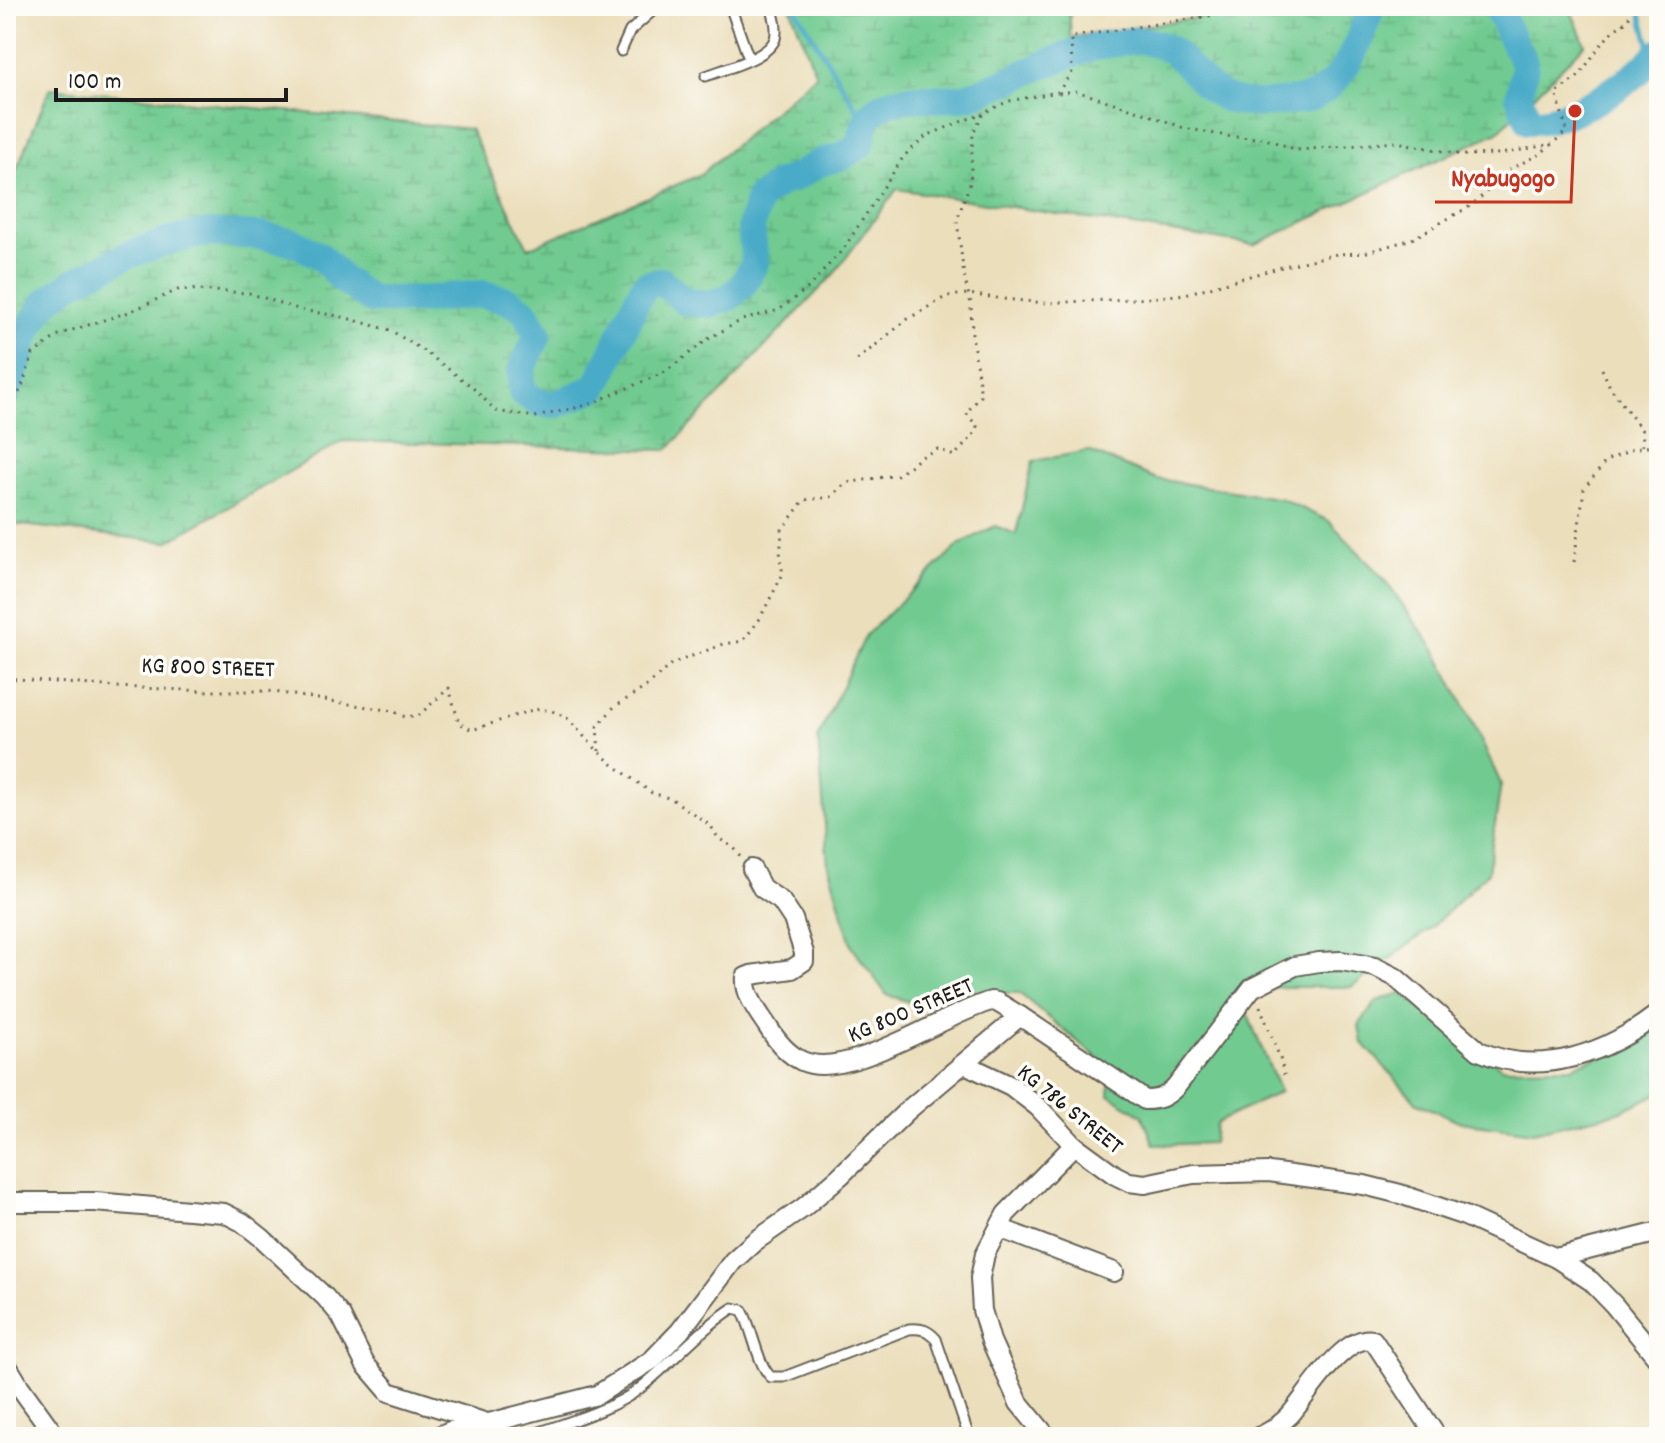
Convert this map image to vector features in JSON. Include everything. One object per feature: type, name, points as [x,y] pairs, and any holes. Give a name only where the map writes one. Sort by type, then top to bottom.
[{"type":"street","name":"KG 800 STREET","points":[[752,869],[762,888],[781,901],[793,919],[804,961],[792,969],[751,975],[746,977],[745,983],[754,1005],[779,1043],[802,1061],[816,1064],[860,1059],[991,1001],[1020,1016],[1136,1095],[1145,1100],[1158,1100],[1176,1087],[1252,988],[1295,966],[1341,961],[1375,967],[1395,977],[1479,1051],[1494,1058],[1531,1063],[1552,1062],[1585,1054],[1626,1037],[1659,1013]]},
{"type":"street","points":[[436,1437],[597,1395],[652,1360],[680,1331],[733,1261],[754,1242],[803,1208],[908,1110],[1020,1016]]},
{"type":"street","name":"KG 786 STREET","points":[[965,1064],[1011,1086],[1038,1107],[1074,1145],[1129,1182],[1145,1184],[1193,1174],[1269,1172],[1364,1185],[1465,1216],[1556,1258],[1591,1281],[1659,1360]]},
{"type":"street","points":[[1047,1437],[1019,1403],[991,1341],[982,1310],[980,1278],[985,1254],[1006,1214],[1074,1145]]},
{"type":"street","points":[[6,1202],[95,1202],[224,1213],[262,1238],[325,1297],[341,1316],[365,1364],[389,1392],[489,1423]]},
{"type":"street","points":[[999,1228],[1114,1272]]},
{"type":"street","points":[[1556,1258],[1659,1232]]},
{"type":"street","points":[[1258,1437],[1291,1414],[1327,1367],[1357,1342],[1367,1339],[1373,1340],[1437,1437]]},
{"type":"street","points":[[6,1364],[56,1437]]},
{"type":"lane","points":[[621,51],[630,31],[658,6]]},
{"type":"lane","points":[[730,6],[749,59]]},
{"type":"lane","points":[[706,76],[764,52],[774,41],[776,24],[771,6]]},
{"type":"lane","points":[[526,1437],[604,1408],[637,1391],[716,1319],[733,1308],[742,1310],[749,1322],[764,1371],[771,1377],[784,1377],[909,1329],[929,1331],[936,1339],[967,1437]]},
{"type":"path","points":[[6,422],[33,354],[60,334],[129,312],[180,289],[249,293],[301,310],[339,316],[390,330],[471,386],[496,411],[535,417],[588,405],[665,372],[711,337],[742,320],[779,310],[807,289],[844,248],[904,156],[926,136],[1009,101],[1058,92],[1072,72],[1071,37],[1235,12],[1235,6]]},
{"type":"path","points":[[857,360],[908,319],[947,296],[968,294],[1046,303],[1185,294],[1277,268],[1337,254],[1364,253],[1412,239],[1474,204],[1508,170],[1540,154],[1567,131],[1556,93],[1579,76],[1613,31],[1628,20],[1633,6]]},
{"type":"path","points":[[1051,93],[1076,91],[1184,128],[1232,137],[1263,138],[1297,150],[1397,142],[1462,155],[1501,154],[1552,144]]},
{"type":"path","points":[[752,869],[734,848],[718,838],[711,826],[672,799],[652,793],[599,751],[597,727],[614,707],[649,685],[671,664],[724,644],[743,641],[759,620],[783,574],[780,558],[782,530],[804,500],[831,497],[846,483],[897,475],[938,449],[954,456],[973,436],[977,426],[966,413],[981,396],[971,304],[957,220],[970,183],[973,134],[983,113]]},
{"type":"path","points":[[1602,369],[1610,387],[1643,432],[1642,446]]},
{"type":"path","points":[[1574,562],[1584,489],[1606,461],[1642,446],[1659,445]]},
{"type":"path","name":"KG 800 STREET","points":[[6,678],[210,691],[268,691],[393,711],[405,717],[419,715],[449,688],[459,723],[472,730],[535,709],[552,711],[567,718],[599,751]]},
{"type":"path","points":[[1252,988],[1284,1075]]},
{"type":"green space","points":[[790,6],[1069,6],[1071,37],[1235,12],[1247,6],[1569,6],[1585,44],[1498,132],[1254,245],[897,189],[833,275],[667,450],[343,441],[167,542],[6,523],[6,186],[11,183],[50,88],[470,129],[528,248],[700,175],[816,75]]},
{"type":"green space","points":[[1088,451],[1157,479],[1282,499],[1329,521],[1384,579],[1435,650],[1501,784],[1488,872],[1431,928],[1352,987],[1237,989],[1280,1092],[1216,1123],[1213,1143],[1154,1145],[1142,1115],[1109,1095],[1111,1069],[1019,993],[975,993],[922,1006],[887,995],[852,947],[828,864],[818,737],[866,635],[960,544],[995,526],[1016,534],[1033,461]]},
{"type":"green space","points":[[1401,993],[1502,1068],[1572,1067],[1615,1050],[1659,1026],[1659,1093],[1619,1112],[1533,1132],[1461,1122],[1417,1103],[1362,1042],[1359,1025],[1377,1001]]},
{"type":"waterway","points":[[794,6],[864,121]]},
{"type":"waterway","points":[[6,394],[24,341],[47,301],[72,283],[128,255],[172,240],[207,233],[261,236],[294,242],[320,256],[341,278],[371,300],[423,300],[481,294],[507,300],[525,311],[538,335],[521,371],[522,392],[540,403],[557,404],[595,388],[645,285],[661,281],[686,302],[711,304],[730,297],[743,285],[755,263],[751,227],[759,198],[780,183],[819,163],[843,156],[861,144],[869,117],[884,105],[904,99],[968,96],[1059,58],[1097,46],[1141,40],[1172,51],[1209,87],[1227,98],[1257,104],[1299,100],[1314,96],[1336,80],[1351,57],[1372,6]]},
{"type":"waterway","points":[[1496,6],[1525,65],[1519,97],[1529,121],[1563,115],[1599,99],[1632,77],[1659,53]]},
{"type":"waterway","points":[[1639,6],[1653,59]]},
{"type":"place","name":"Nyabugogo","points":[[1575,111]]}]
